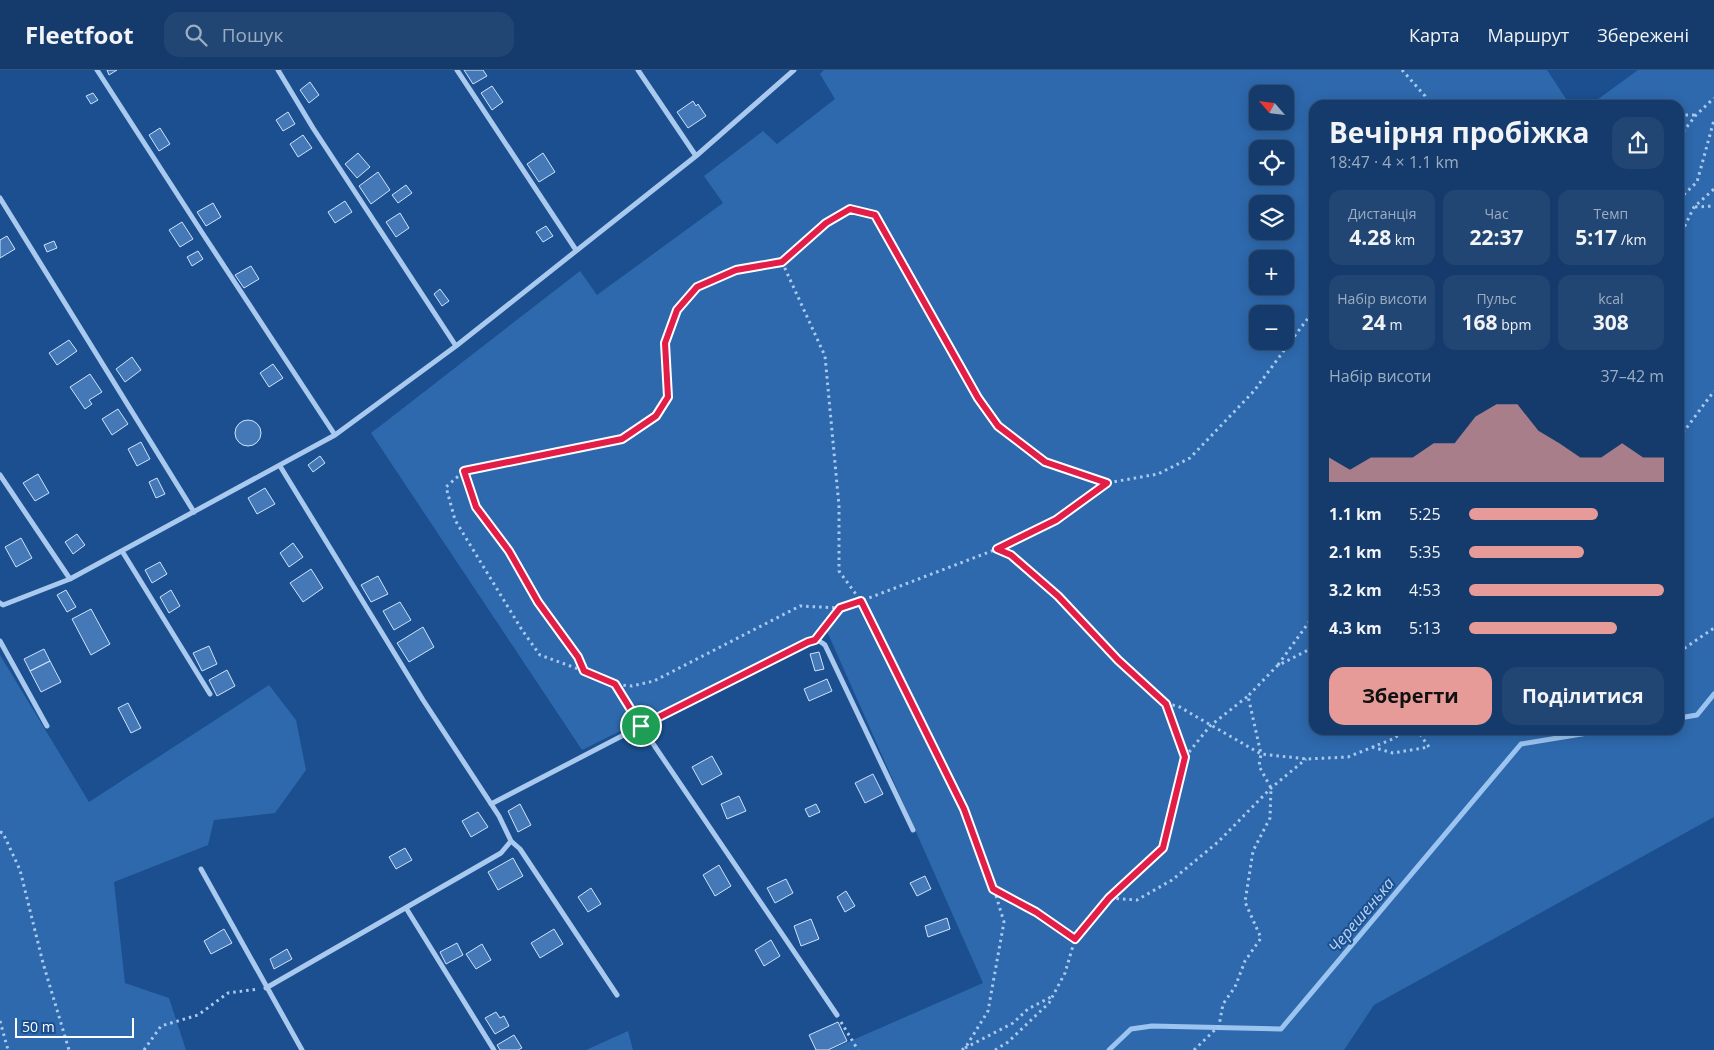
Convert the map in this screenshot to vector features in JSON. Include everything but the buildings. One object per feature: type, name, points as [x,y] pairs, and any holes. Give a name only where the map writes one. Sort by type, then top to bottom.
[{"type":"street","points":[[97,70],[336,435]]},
{"type":"street","points":[[278,70],[313,128],[456,346]]},
{"type":"street","points":[[457,70],[576,250]]},
{"type":"street","points":[[638,70],[696,156]]},
{"type":"street","points":[[1,605],[70,579],[336,435],[456,346],[696,156],[794,70]]},
{"type":"street","points":[[0,198],[194,512]]},
{"type":"street","points":[[280,466],[423,700],[491,804],[511,841],[520,849],[617,994]]},
{"type":"street","points":[[0,475],[70,579]]},
{"type":"street","points":[[122,551],[210,694]]},
{"type":"street","points":[[491,804],[641,726],[815,640],[821,641],[826,645],[913,830]]},
{"type":"street","points":[[0,641],[47,726]]},
{"type":"street","points":[[641,726],[837,1015]]},
{"type":"street","points":[[266,988],[501,853],[511,841]]},
{"type":"street","points":[[201,869],[302,1050]]},
{"type":"street","points":[[406,908],[494,1050]]},
{"type":"path","points":[[1402,70],[1427,100]]},
{"type":"path","points":[[1684,131],[1696,115],[1714,98]]},
{"type":"path","points":[[1684,115],[1696,115]]},
{"type":"path","points":[[1684,194],[1697,182],[1714,120]]},
{"type":"path","points":[[1684,227],[1694,206],[1714,189]]},
{"type":"path","points":[[1694,206],[1714,206]]},
{"type":"path","points":[[1107,483],[1045,462],[998,426],[978,398],[875,215],[850,209],[826,223],[782,262],[736,270],[697,287],[677,310],[665,343],[668,397],[656,416],[622,439],[464,471],[446,487],[455,520],[522,630],[540,655],[615,684],[632,686],[654,681],[800,606],[840,608],[997,549],[1056,520],[1107,483],[1158,474],[1190,458],[1254,391],[1309,317]]},
{"type":"path","points":[[782,262],[825,356],[839,506],[839,571],[861,601],[964,809],[1004,922],[988,1011],[962,1050]]},
{"type":"path","points":[[1684,431],[1714,391]]},
{"type":"path","points":[[464,471],[476,507],[509,551],[538,602],[578,657],[584,671]]},
{"type":"path","points":[[997,549],[1011,555],[1058,596],[1118,660],[1166,704],[1185,757]]},
{"type":"path","points":[[815,640],[840,608]]},
{"type":"path","points":[[995,1050],[1008,1042],[1049,1003],[1065,973],[1075,939],[1109,898],[1163,848],[1185,757],[1210,726],[1248,696],[1276,666],[1309,622]]},
{"type":"path","points":[[1684,649],[1714,628]]},
{"type":"path","points":[[1276,666],[1309,650]]},
{"type":"path","points":[[615,684],[641,726]]},
{"type":"path","points":[[1194,1050],[1218,1027],[1223,1004],[1235,987],[1245,961],[1261,938],[1245,902],[1253,851],[1270,818],[1271,788],[1259,766],[1261,754],[1248,696]]},
{"type":"path","points":[[1166,704],[1178,706],[1261,754],[1307,759],[1348,757],[1395,738],[1398,735]]},
{"type":"path","points":[[1372,747],[1393,753],[1430,747],[1421,735]]},
{"type":"path","points":[[1109,898],[1137,900],[1172,880],[1218,842],[1271,788],[1307,759]]},
{"type":"path","points":[[0,832],[3,833],[20,870],[43,963],[69,1050]]},
{"type":"path","points":[[993,889],[1036,912],[1075,939]]},
{"type":"path","points":[[144,1050],[161,1026],[198,1015],[228,993],[266,988]]},
{"type":"path","points":[[962,1050],[1013,1023],[1028,1009],[1053,996]]},
{"type":"path","points":[[837,1015],[858,1050]]},
{"type":"path","points":[[0,1021],[8,1050]]},
{"type":"shaded area","points":[[824,70],[1547,70],[1567,100],[1309,100],[1309,735],[1684,735],[1684,100],[1597,100],[1638,70],[1714,70],[1714,817],[1374,1005],[1344,1050],[830,1050],[983,983],[826,629],[582,750],[371,433],[580,271],[597,295],[723,203],[704,176],[763,131],[777,144],[835,99],[820,74]]},
{"type":"shaded area","points":[[0,655],[89,802],[269,685],[296,720],[306,770],[275,813],[214,820],[208,845],[114,882],[125,983],[169,998],[186,1050],[0,1050]]},
{"type":"shaded area","points":[[628,1031],[633,1050],[586,1050]]},
{"type":"waterway","name":"Черешенька","points":[[1684,717],[1697,715],[1714,694]]},
{"type":"waterway","name":"Черешенька","points":[[1109,1050],[1131,1029],[1152,1026],[1281,1029],[1521,744],[1576,735]]},
{"type":"route","points":[[850,209],[875,215],[978,398],[998,426],[1045,462],[1107,483],[1056,520],[997,549],[1011,555],[1058,596],[1118,660],[1166,704],[1185,757],[1174,795],[1172,813],[1163,848],[1109,898],[1075,939],[1036,912],[993,889],[964,809],[861,601],[840,608],[815,640],[641,726],[615,684],[611,684],[584,671],[578,657],[538,602],[509,551],[476,507],[464,471],[622,439],[656,416],[668,397],[665,343],[677,310],[697,287],[736,270],[782,262],[826,223],[850,209]]}]
